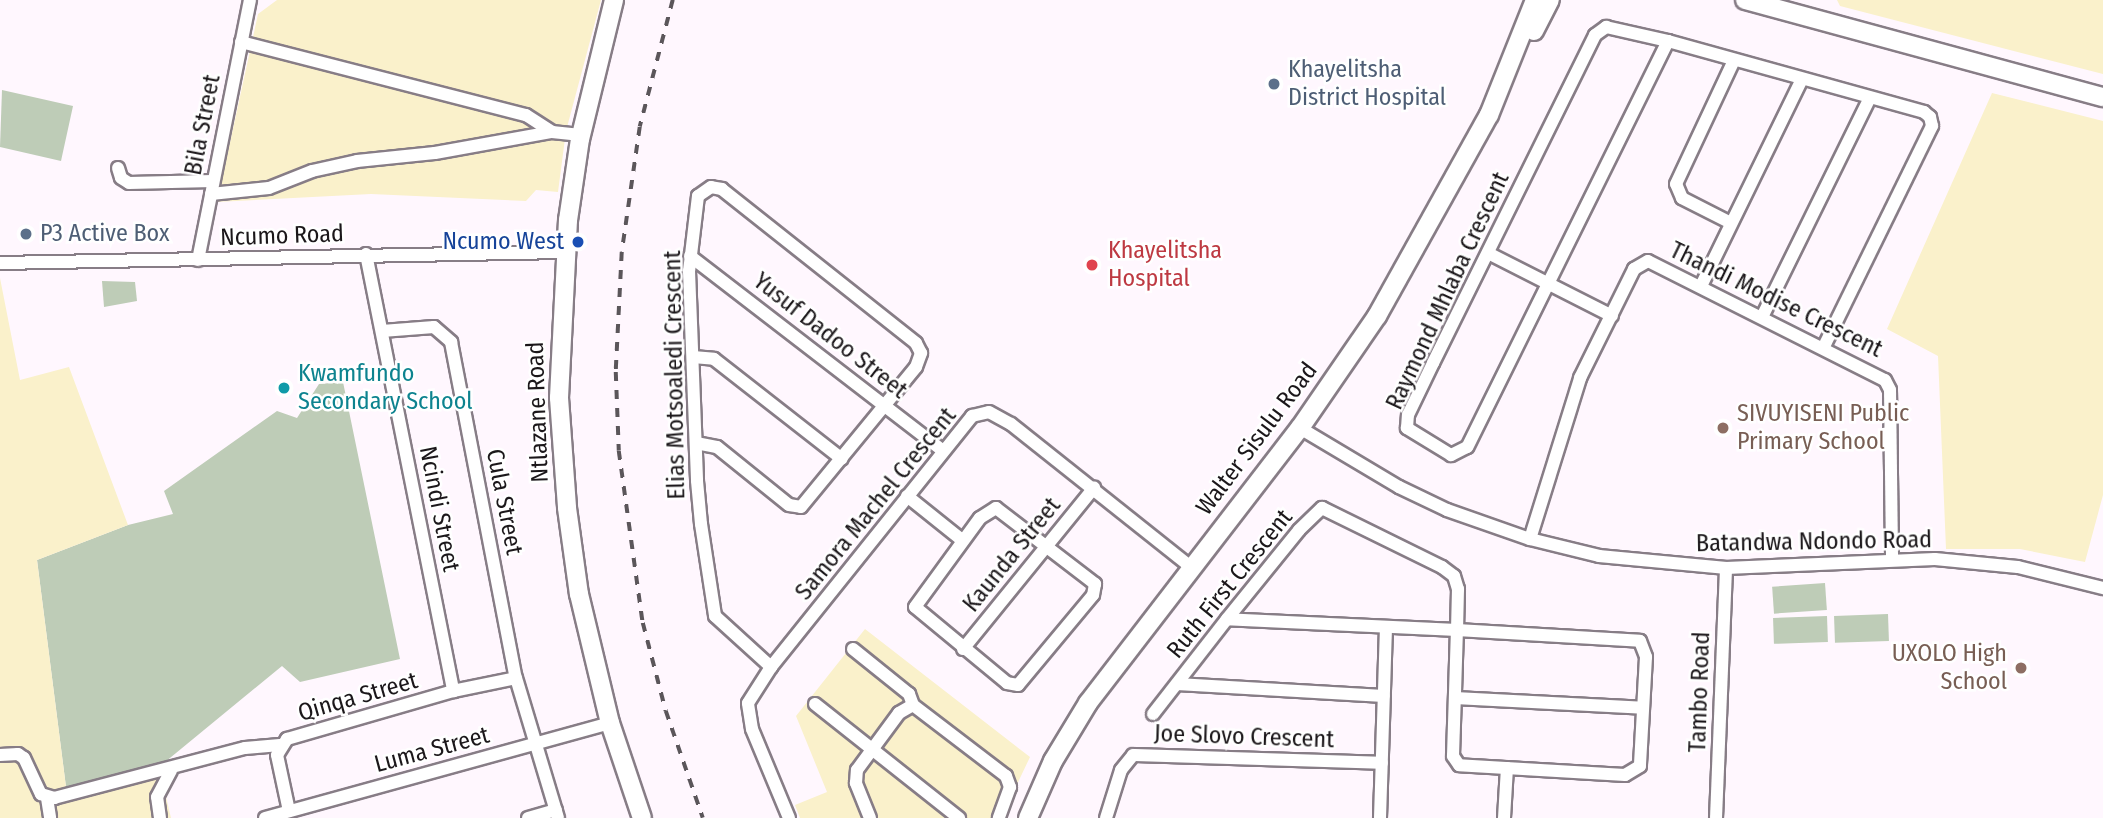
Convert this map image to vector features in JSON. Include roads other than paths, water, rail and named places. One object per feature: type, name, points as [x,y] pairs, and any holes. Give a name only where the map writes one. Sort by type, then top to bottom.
[{"type":"street","name":"Bila Street","points":[[198,260],[250,0]]},
{"type":"street","name":"Ntlazane Road","points":[[614,0],[581,135],[565,252],[559,398],[567,508],[579,594],[610,723],[642,818]]},
{"type":"street","name":"Walter Sisulu Road","points":[[1507,77],[1535,0]]},
{"type":"street","name":"Walter Sisulu Road","points":[[1028,818],[1053,761],[1087,703],[1300,428],[1426,234],[1550,0]]},
{"type":"street","points":[[1745,0],[2103,97]]},
{"type":"street","name":"Raymond Mhlaba Crescent","points":[[1668,41],[1467,447],[1455,455],[1428,444],[1407,428],[1408,415],[1598,30],[1610,27],[1668,41],[1924,112],[1932,126],[1824,346]]},
{"type":"street","points":[[241,42],[515,112],[552,132]]},
{"type":"street","points":[[1731,223],[1682,198],[1676,184],[1734,60]]},
{"type":"street","points":[[1701,286],[1802,79]]},
{"type":"street","points":[[1763,315],[1870,97]]},
{"type":"street","points":[[118,168],[121,178],[129,183],[212,187],[241,194],[357,161],[435,153],[552,132],[581,135]]},
{"type":"street","name":"Elias Motsoaledi Crescent","points":[[771,667],[715,616],[701,524],[696,443],[691,256],[698,195],[711,187],[722,190],[916,342],[920,360],[885,405]]},
{"type":"street","name":"Ncumo Road","points":[[0,263],[565,252]]},
{"type":"street","points":[[1488,253],[1612,316]]},
{"type":"street","name":"Ncindi Street","points":[[366,254],[453,691]]},
{"type":"street","name":"Yusuf Dadoo Street","points":[[691,256],[942,450]]},
{"type":"street","name":"Thandi Modise Crescent","points":[[1530,539],[1580,378],[1642,262],[1654,262],[1882,376],[1890,390],[1892,558]]},
{"type":"street","name":"Cula Street","points":[[382,331],[434,327],[452,342],[516,678],[557,814]]},
{"type":"street","points":[[693,357],[714,359],[842,459]]},
{"type":"street","points":[[696,443],[718,447],[796,508],[805,504],[885,405]]},
{"type":"street","name":"Samora Machel Crescent","points":[[789,818],[747,712],[755,689],[965,421],[989,412],[1011,424],[1191,566]]},
{"type":"street","name":"Batandwa Ndondo Road","points":[[1300,428],[1399,488],[1447,510],[1530,539],[1599,556],[1726,568],[1892,558],[1999,564],[2103,588]]},
{"type":"street","name":"Kaunda Street","points":[[963,649],[1094,488]]},
{"type":"street","points":[[907,496],[962,540]]},
{"type":"street","points":[[996,508],[1088,575],[1096,590],[1027,680],[1018,685],[1007,683],[921,616],[914,603],[962,540],[987,511],[996,508]]},
{"type":"street","name":"Ruth First Crescent","points":[[1153,714],[1227,619],[1322,509],[1454,576],[1457,630]]},
{"type":"street","name":"Tambo Road","points":[[1716,818],[1726,568]]},
{"type":"street","points":[[1227,619],[1386,626],[1637,639],[1646,657],[1642,761],[1632,773],[1463,767],[1456,762],[1457,630]]},
{"type":"street","points":[[1380,818],[1386,626]]},
{"type":"street","points":[[853,649],[908,694],[914,705],[1006,776],[1010,787],[999,818]]},
{"type":"street","name":"Qinqa Street","points":[[289,811],[277,759],[280,745],[453,691],[516,678]]},
{"type":"street","name":"Ruth First Crescent","points":[[1177,684],[1384,696]]},
{"type":"street","points":[[1455,698],[1643,708]]},
{"type":"street","points":[[815,704],[959,818]]},
{"type":"street","points":[[870,818],[856,783],[857,770],[899,713],[914,705]]},
{"type":"street","name":"Luma Street","points":[[265,818],[610,723]]},
{"type":"street","points":[[47,797],[171,771],[246,748],[280,745]]},
{"type":"street","points":[[0,755],[18,754],[24,758],[47,797],[50,818]]},
{"type":"street","name":"Joe Slovo Crescent","points":[[1105,818],[1121,770],[1133,755],[1382,763]]},
{"type":"street","points":[[1504,818],[1507,768]]},
{"type":"street","points":[[160,818],[157,797],[171,771]]},
{"type":"street","points":[[528,818],[557,814]]},
{"type":"railway","points":[[673,0],[640,127],[622,252],[616,372],[619,451],[643,623],[666,711],[703,818]]},
{"type":"place","name":"Khayelitsha District Hospital","points":[[1274,84]]},
{"type":"place","name":"P3 Active Box","points":[[26,234]]},
{"type":"place","name":"Ncumo West","points":[[578,242]]},
{"type":"place","name":"Khayelitsha Hospital","points":[[1092,265]]},
{"type":"place","name":"Kwamfundo Secondary School","points":[[284,388]]},
{"type":"place","name":"SIVUYISENI Public Primary School","points":[[1723,428]]},
{"type":"place","name":"UXOLO High School","points":[[2021,668]]}]
